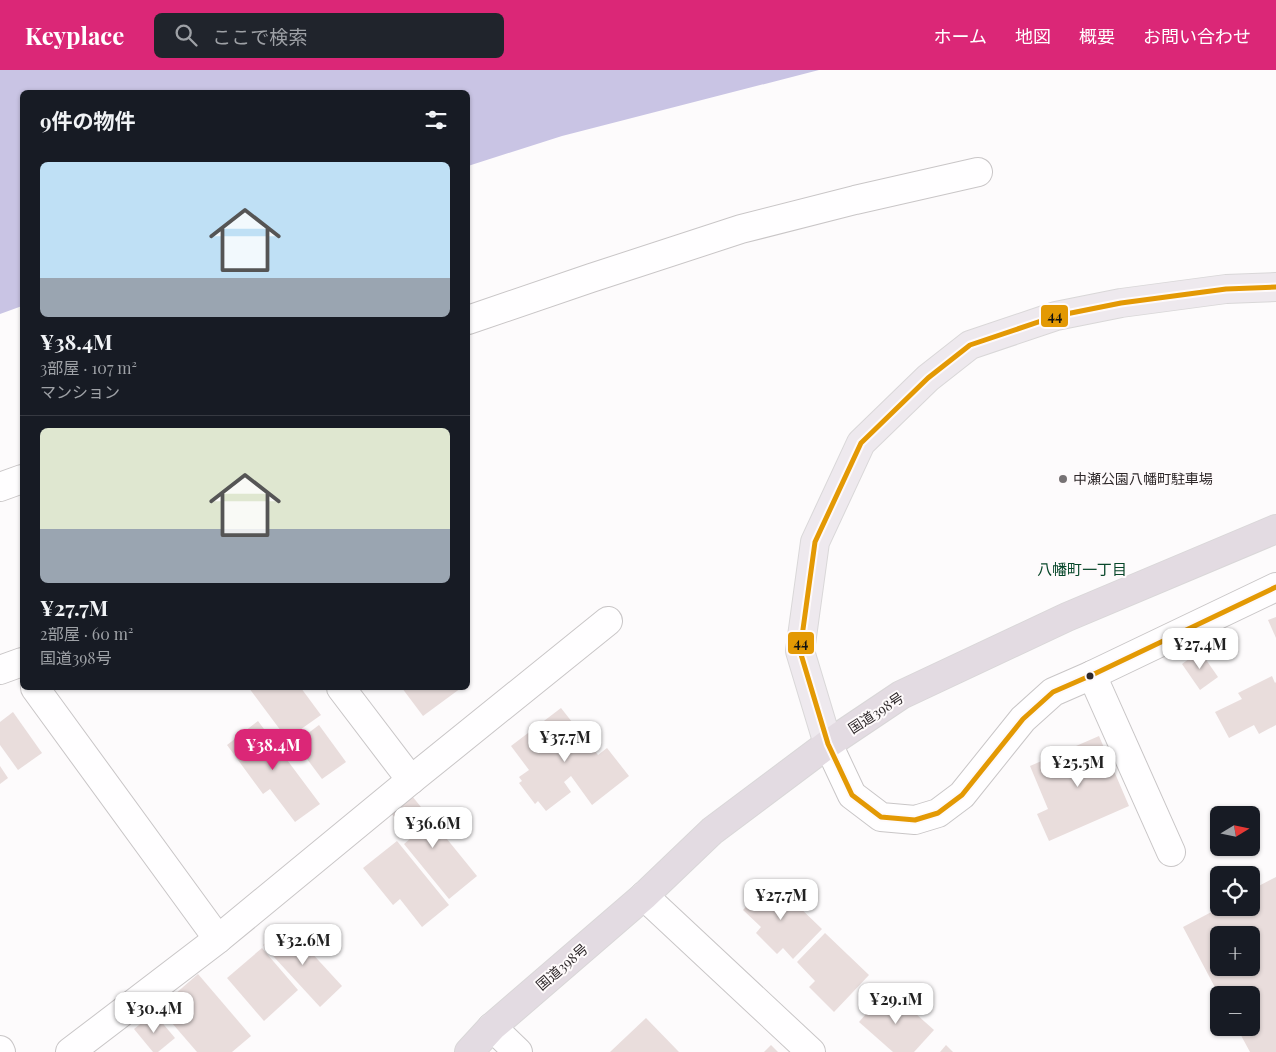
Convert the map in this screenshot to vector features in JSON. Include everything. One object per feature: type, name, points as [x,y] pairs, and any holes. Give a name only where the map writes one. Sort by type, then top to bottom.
[{"type":"highway","name":"国道398号","points":[[469,1052],[492,1027],[644,896],[712,831],[828,744],[901,695],[1067,617],[1276,529]]},
{"type":"main road","points":[[828,744],[800,651],[815,542],[861,443],[928,378],[970,345],[1056,316],[1084,310],[1226,289],[1276,287]]},
{"type":"street","points":[[470,319],[741,229],[855,200],[978,172]]},
{"type":"street","points":[[0,487],[20,479]]},
{"type":"street","points":[[828,744],[852,795],[881,817],[915,820],[938,813],[962,795],[1023,719],[1053,692],[1276,587]]},
{"type":"street","points":[[70,1052],[218,940],[411,780],[608,621]]},
{"type":"street","points":[[1092,675],[1171,852]]},
{"type":"street","points":[[36,690],[218,940]]},
{"type":"street","points":[[343,690],[411,780]]},
{"type":"street","points":[[644,896],[811,1052]]},
{"type":"street","points":[[492,1027],[518,1052]]},
{"type":"shaded area","points":[[0,70],[819,70],[562,136],[470,165],[470,90],[20,90],[20,307],[0,314]]},
{"type":"building","points":[[1276,617],[1276,638],[1268,620]]},
{"type":"building","points":[[1200,651],[1218,677],[1200,690],[1182,664]]},
{"type":"building","points":[[1272,676],[1276,682],[1276,725],[1259,734],[1254,725],[1229,738],[1215,712],[1242,699],[1238,693]]},
{"type":"building","points":[[250,690],[302,690],[321,715],[287,739]]},
{"type":"building","points":[[404,690],[458,690],[423,716]]},
{"type":"building","points":[[561,708],[598,755],[607,748],[629,776],[592,805],[571,776],[564,782],[571,792],[546,811],[538,801],[535,804],[519,783],[522,781],[519,777],[529,770],[511,746]]},
{"type":"building","points":[[13,712],[42,753],[18,770],[0,745],[0,722]]},
{"type":"building","points":[[258,721],[320,804],[295,822],[270,789],[263,794],[227,745]]},
{"type":"building","points":[[319,725],[346,762],[322,779],[295,743]]},
{"type":"building","points":[[1099,736],[1129,806],[1049,841],[1037,814],[1048,809],[1030,766]]},
{"type":"building","points":[[0,766],[8,778],[0,784]]},
{"type":"building","points":[[412,796],[477,876],[449,899],[404,844],[411,838],[391,813]]},
{"type":"building","points":[[397,841],[449,905],[422,927],[400,899],[393,905],[363,868]]},
{"type":"building","points":[[1276,877],[1276,1052],[1250,1052],[1241,1036],[1260,1036],[1260,986],[1214,986],[1183,927],[1210,913],[1210,916],[1260,916],[1260,885]]},
{"type":"building","points":[[771,880],[822,929],[793,959],[783,948],[777,954],[756,933],[761,927],[743,910]]},
{"type":"building","points":[[286,925],[342,986],[320,1007],[263,945]]},
{"type":"building","points":[[825,933],[869,975],[834,1012],[809,987],[815,981],[797,962]]},
{"type":"building","points":[[262,948],[298,990],[264,1021],[227,978]]},
{"type":"building","points":[[198,974],[251,1036],[232,1052],[197,1052],[159,1008]]},
{"type":"building","points":[[888,989],[934,1030],[914,1052],[893,1052],[859,1022]]},
{"type":"building","points":[[154,1013],[175,1038],[158,1052],[153,1052],[134,1029]]},
{"type":"building","points":[[646,1018],[679,1052],[610,1052]]},
{"type":"building","points":[[771,1045],[778,1052],[764,1052]]},
{"type":"building","points":[[946,1045],[953,1052],[940,1052]]},
{"type":"transit line","name":"44","points":[[1276,287],[1226,289],[1121,303],[1056,316],[970,345],[928,378],[861,443],[815,542],[800,651],[828,744],[852,795],[881,817],[915,820],[938,813],[962,795],[1023,719],[1053,692],[1276,587]]},
{"type":"place","name":"中瀬公園八幡町駐車場","points":[[1063,479]]},
{"type":"district","name":"八幡町一丁目","points":[[1082,570]]}]
